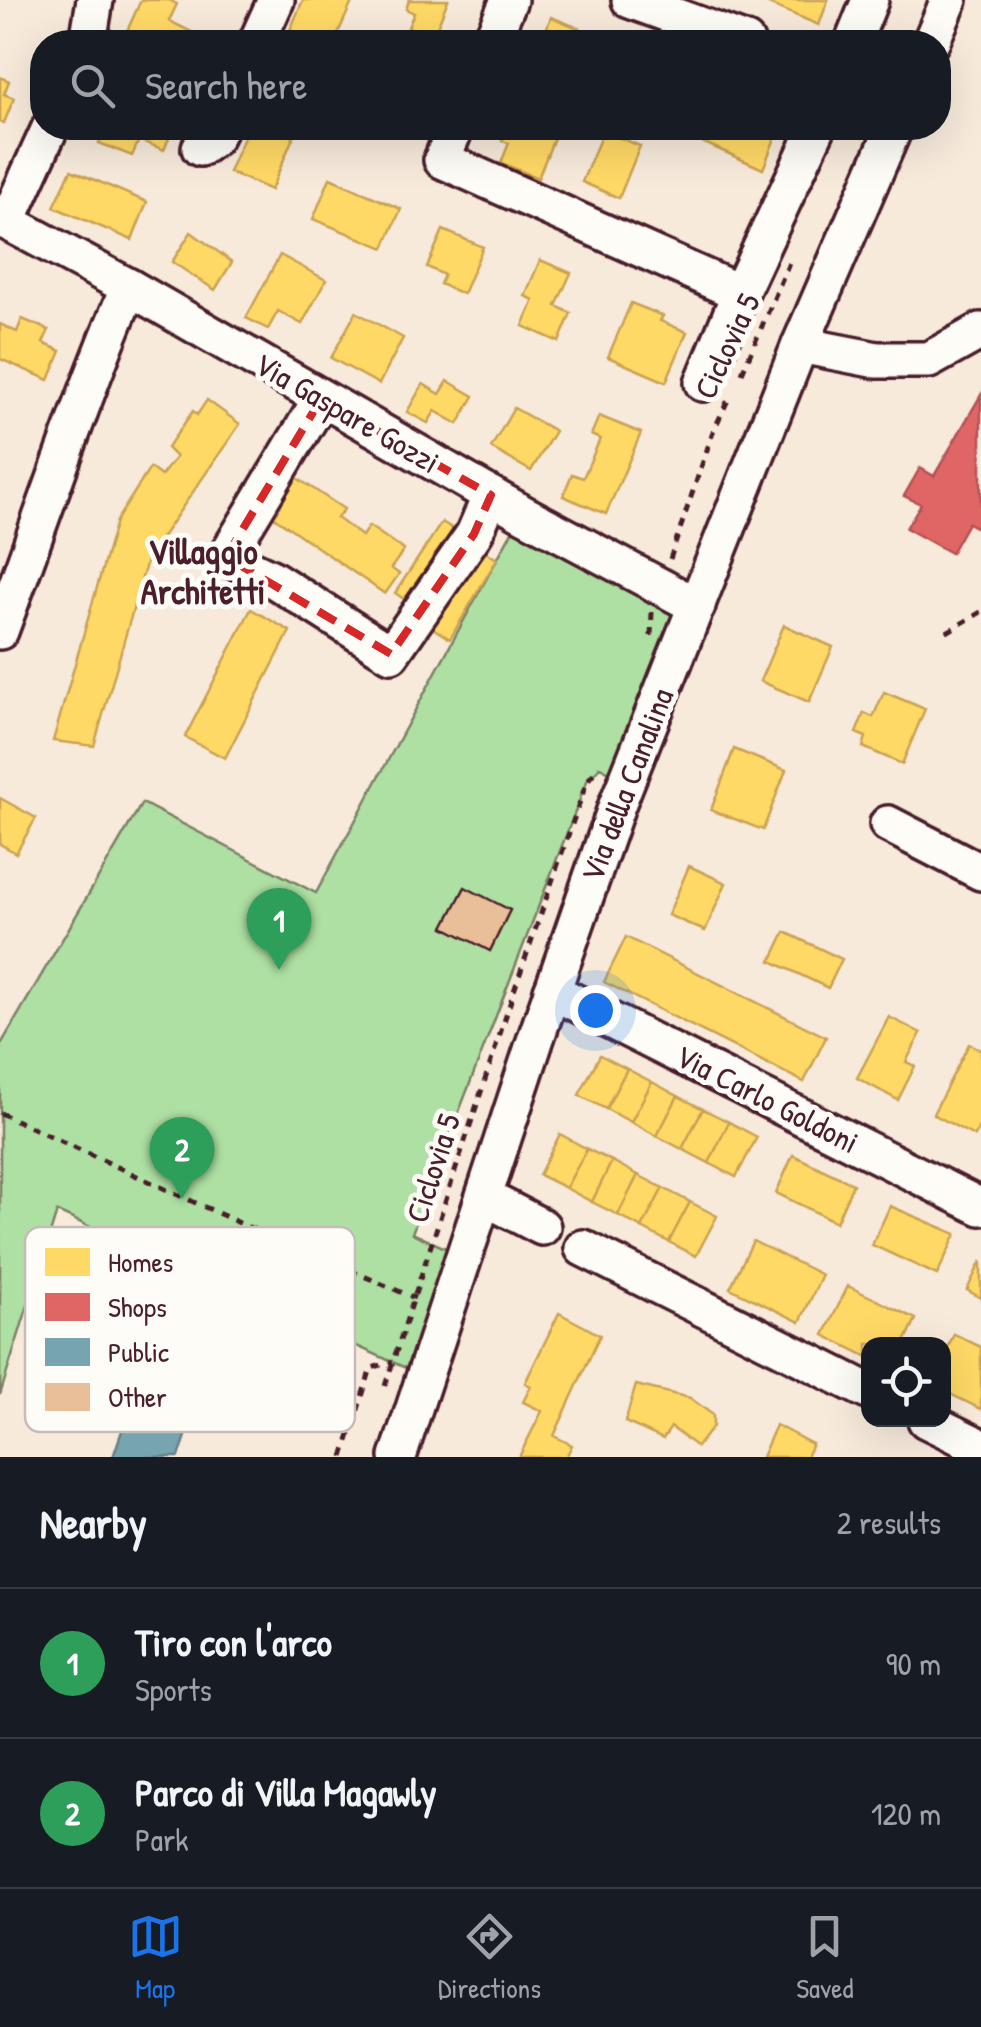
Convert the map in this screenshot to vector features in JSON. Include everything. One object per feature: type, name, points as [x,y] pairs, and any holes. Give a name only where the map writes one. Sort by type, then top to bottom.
[{"type":"street","points":[[90,30],[94,0]]},
{"type":"street","points":[[262,30],[276,0]]},
{"type":"street","points":[[496,30],[509,0]]},
{"type":"street","points":[[630,0],[713,30]]},
{"type":"street","points":[[859,30],[870,0]]},
{"type":"street","points":[[935,30],[949,0]]},
{"type":"street","points":[[4,220],[44,140]]},
{"type":"street","points":[[451,140],[442,160],[740,293]]},
{"type":"street","points":[[723,389],[740,293],[810,140]]},
{"type":"street","name":"Via della Canalina","points":[[398,1457],[617,805],[800,345],[889,140]]},
{"type":"street","name":"Via Gaspare Gozzi","points":[[4,220],[696,606]]},
{"type":"street","points":[[0,630],[86,388],[129,287]]},
{"type":"street","points":[[800,345],[878,360],[929,360],[981,331]]},
{"type":"street","points":[[321,399],[226,557],[271,578],[391,654],[474,534],[491,495]]},
{"type":"street","points":[[888,824],[981,872]]},
{"type":"street","name":"Via Carlo Goldoni","points":[[552,991],[981,1208]]},
{"type":"street","points":[[484,1197],[542,1228]]},
{"type":"street","points":[[583,1248],[861,1387]]},
{"type":"street","points":[[940,1427],[981,1447]]},
{"type":"path","name":"Ciclovia 5","points":[[660,588],[723,389],[796,247]]},
{"type":"path","points":[[947,632],[981,612]]},
{"type":"path","name":"Ciclovia 5","points":[[385,1386],[514,988]]},
{"type":"path","points":[[0,1113],[248,1227]]},
{"type":"path","points":[[355,1273],[414,1298]]},
{"type":"path","name":"Ciclovia 5","points":[[355,1419],[371,1368],[393,1362]]},
{"type":"path","name":"Ciclovia 5","points":[[343,1457],[351,1432]]},
{"type":"highlighted area","points":[[321,399],[491,495],[474,534],[391,654],[226,557]]},
{"type":"green space","points":[[522,513],[697,606],[627,781],[600,767],[587,781],[412,1233],[452,1251],[408,1369],[355,1345],[355,1227],[91,1227],[57,1212],[52,1227],[25,1227],[25,1315],[0,1395],[0,1046],[142,803],[316,893]]},
{"type":"building: Homes","points":[[141,0],[169,0],[177,4],[169,21],[188,30],[127,30]]},
{"type":"building: Homes","points":[[303,0],[353,0],[339,30],[290,30]]},
{"type":"building: Homes","points":[[409,0],[448,0],[436,30],[408,27],[414,13],[406,9]]},
{"type":"building: Homes","points":[[759,0],[828,0],[819,25]]},
{"type":"building: Homes","points":[[551,17],[584,30],[546,30]]},
{"type":"building: Homes","points":[[0,77],[9,81],[4,94],[14,98],[4,123],[0,122]]},
{"type":"building: Homes","points":[[100,140],[139,140],[132,156],[99,143]]},
{"type":"building: Homes","points":[[139,140],[168,140],[164,150]]},
{"type":"building: Homes","points":[[243,140],[292,140],[271,190],[229,172]]},
{"type":"building: Homes","points":[[553,140],[538,178],[501,163],[509,143],[502,141]]},
{"type":"building: Homes","points":[[599,140],[625,140],[640,146],[619,198],[582,182]]},
{"type":"building: Homes","points":[[700,140],[774,140],[763,169]]},
{"type":"building: Homes","points":[[71,170],[147,202],[132,240],[54,207]]},
{"type":"building: Homes","points":[[330,178],[401,209],[384,248],[313,219]]},
{"type":"building: Homes","points":[[443,230],[483,247],[463,294],[440,284],[444,275],[427,267]]},
{"type":"building: Homes","points":[[191,232],[232,262],[215,290],[172,262]]},
{"type":"building: Homes","points":[[280,255],[326,280],[302,324],[278,311],[268,329],[246,318]]},
{"type":"building: Homes","points":[[540,260],[571,273],[556,306],[571,313],[559,342],[523,326],[534,300],[525,296]]},
{"type":"building: Homes","points":[[631,303],[663,316],[660,321],[687,332],[666,382],[608,357]]},
{"type":"building: Homes","points":[[356,312],[403,338],[379,384],[331,358]]},
{"type":"building: Homes","points":[[22,319],[49,330],[43,343],[61,351],[49,380],[0,359],[0,324],[17,332]]},
{"type":"building: Homes","points":[[448,381],[474,396],[458,424],[435,411],[428,423],[407,412],[423,384],[440,394]]},
{"type":"building: Homes","points":[[207,400],[240,424],[148,557],[94,746],[53,741],[116,521],[150,468],[161,476],[176,457],[167,448],[193,411],[197,415]]},
{"type":"building: Homes","points":[[514,408],[555,431],[531,471],[491,448]]},
{"type":"building: Homes","points":[[599,416],[641,433],[606,514],[563,496],[572,474],[583,478],[600,439],[591,435]]},
{"type":"building: Homes","points":[[297,478],[344,509],[337,518],[362,536],[369,526],[404,550],[391,568],[399,574],[385,594],[271,515]]},
{"type":"building: Homes","points":[[442,522],[461,534],[414,606],[395,593]]},
{"type":"building: Homes","points":[[474,545],[497,559],[450,639],[428,625]]},
{"type":"building: Homes","points":[[251,609],[290,631],[225,758],[185,737]]},
{"type":"building: Homes","points":[[784,625],[833,647],[809,702],[760,681]]},
{"type":"building: Homes","points":[[884,692],[925,709],[902,764],[863,747],[866,737],[856,733],[864,713],[873,717]]},
{"type":"building: Homes","points":[[734,749],[786,770],[763,830],[711,810]]},
{"type":"building: Homes","points":[[0,798],[36,818],[16,853],[0,844]]},
{"type":"building: Homes","points":[[689,866],[726,883],[705,931],[668,915]]},
{"type":"building: Homes","points":[[785,932],[842,959],[828,988],[771,961]]},
{"type":"building: Homes","points":[[626,937],[826,1037],[804,1082],[604,982]]},
{"type":"building: Homes","points":[[889,1017],[921,1033],[906,1062],[915,1066],[898,1100],[857,1078]]},
{"type":"building: Homes","points":[[969,1044],[981,1050],[981,1123],[974,1136],[933,1114]]},
{"type":"building: Homes","points":[[600,1055],[627,1069],[606,1109],[579,1095]]},
{"type":"building: Homes","points":[[627,1069],[652,1082],[631,1122],[606,1109]]},
{"type":"building: Homes","points":[[652,1082],[678,1096],[657,1136],[631,1122]]},
{"type":"building: Homes","points":[[678,1096],[703,1109],[682,1149],[657,1136]]},
{"type":"building: Homes","points":[[703,1109],[729,1122],[709,1163],[682,1149]]},
{"type":"building: Homes","points":[[729,1122],[757,1137],[736,1177],[709,1163]]},
{"type":"building: Homes","points":[[560,1134],[587,1149],[566,1188],[539,1175]]},
{"type":"building: Homes","points":[[587,1149],[612,1161],[592,1202],[566,1188]]},
{"type":"building: Homes","points":[[793,1155],[853,1184],[836,1222],[776,1193]]},
{"type":"building: Homes","points":[[612,1161],[638,1175],[618,1215],[592,1202]]},
{"type":"building: Homes","points":[[638,1175],[663,1188],[642,1228],[618,1215]]},
{"type":"building: Homes","points":[[663,1188],[690,1202],[669,1242],[642,1228]]},
{"type":"building: Homes","points":[[690,1202],[717,1216],[696,1256],[669,1242]]},
{"type":"building: Homes","points":[[890,1206],[956,1234],[937,1275],[872,1245]]},
{"type":"building: Homes","points":[[753,1241],[822,1275],[800,1322],[730,1288]]},
{"type":"building: Homes","points":[[981,1261],[981,1298],[967,1290]]},
{"type":"building: Homes","points":[[848,1286],[916,1319],[907,1337],[861,1337],[861,1354],[824,1335]]},
{"type":"building: Homes","points":[[559,1313],[600,1335],[554,1436],[572,1445],[566,1457],[519,1457],[542,1411],[523,1402],[531,1386],[525,1383]]},
{"type":"building: Homes","points":[[954,1334],[981,1347],[981,1409],[951,1394]]},
{"type":"building: Homes","points":[[636,1385],[690,1398],[713,1415],[713,1426],[697,1447],[671,1427],[663,1439],[625,1422]]},
{"type":"building: Homes","points":[[776,1425],[812,1444],[806,1457],[762,1457]]},
{"type":"building: Shops","points":[[981,395],[981,530],[968,523],[951,553],[906,528],[921,504],[904,496],[920,468],[934,476]]},
{"type":"building: Public","points":[[122,1432],[187,1432],[179,1457],[113,1457]]},
{"type":"building: Other","points":[[465,887],[510,910],[490,951],[444,927]]},
{"type":"place","name":"Tiro con l'arco","points":[[279,970]]},
{"type":"place","name":"Parco di Villa Magawly","points":[[182,1199]]},
{"type":"district","name":"Villaggio Architetti","points":[[203,572]]}]
